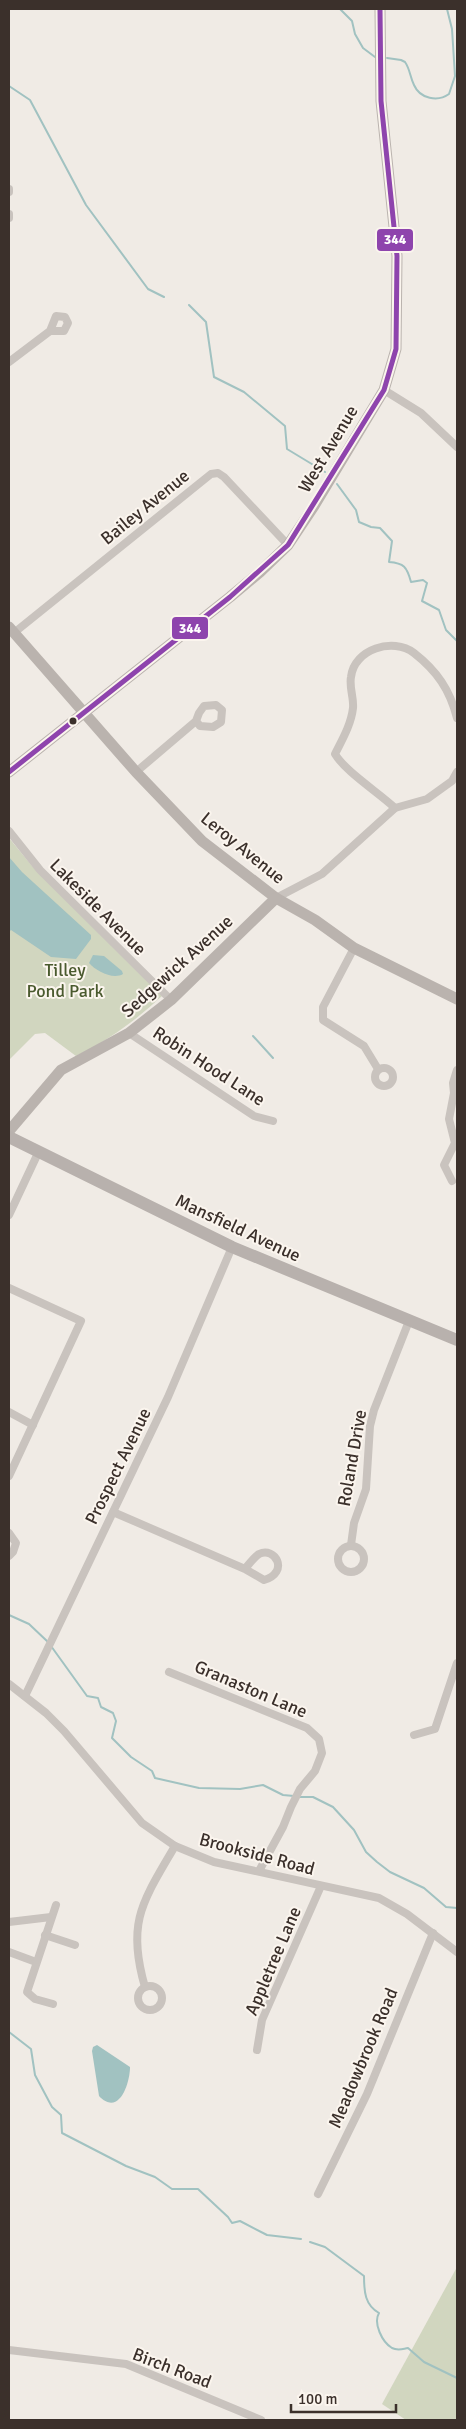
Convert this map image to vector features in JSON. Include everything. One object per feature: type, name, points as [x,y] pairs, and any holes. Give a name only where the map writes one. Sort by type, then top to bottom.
[{"type":"main road","name":"Mansfield Avenue","points":[[9,1137],[232,1247],[457,1340]]},
{"type":"street","name":"West Avenue","points":[[9,772],[260,572],[288,545],[314,506],[384,390],[396,349],[398,319],[397,256],[381,101],[380,9]]},
{"type":"street","points":[[9,362],[50,331]]},
{"type":"street","points":[[384,390],[421,412],[457,447]]},
{"type":"street","name":"Bailey Avenue","points":[[12,629],[211,474],[218,473],[224,477],[288,545]]},
{"type":"street","name":"Leroy Avenue","points":[[12,629],[136,772],[202,841],[276,898],[315,920],[354,948],[457,998]]},
{"type":"street","points":[[396,808],[375,789],[342,765],[335,754],[348,728],[353,708],[351,676],[365,653],[386,645],[406,647],[438,676],[448,691],[457,718]]},
{"type":"street","points":[[136,772],[196,721]]},
{"type":"street","points":[[276,898],[322,874],[396,808],[427,799],[452,781],[457,772]]},
{"type":"street","name":"Lakeside Avenue","points":[[9,832],[40,870],[171,1000]]},
{"type":"street","name":"Sedgewick Avenue","points":[[9,1130],[60,1070],[129,1033],[171,1000],[276,898]]},
{"type":"street","points":[[354,948],[323,1007],[323,1020],[364,1046],[378,1069]]},
{"type":"street","name":"Robin Hood Lane","points":[[129,1033],[254,1116],[274,1121]]},
{"type":"street","points":[[452,1181],[444,1164],[456,1143],[449,1119],[454,1093],[453,1083],[457,1070]]},
{"type":"street","points":[[9,1215],[39,1151]]},
{"type":"street","name":"Prospect Avenue","points":[[25,1696],[168,1396],[232,1247]]},
{"type":"street","points":[[9,1288],[81,1321],[9,1476]]},
{"type":"street","name":"Roland Drive","points":[[351,1545],[354,1523],[366,1488],[370,1426],[374,1410],[409,1321]]},
{"type":"street","points":[[9,1412],[33,1425]]},
{"type":"street","points":[[112,1512],[245,1569]]},
{"type":"street","points":[[9,1533],[16,1543],[14,1552],[9,1556]]},
{"type":"street","points":[[414,1735],[435,1729],[457,1663]]},
{"type":"street","name":"Granaston Lane","points":[[169,1672],[307,1728],[320,1739],[322,1753],[315,1771],[300,1789],[283,1827],[259,1871]]},
{"type":"street","name":"Brookside Road","points":[[9,1684],[64,1731],[142,1823],[176,1846],[214,1862],[379,1898],[407,1914],[457,1952]]},
{"type":"street","points":[[145,1987],[137,1948],[139,1917],[149,1890],[176,1846]]},
{"type":"street","name":"Appletree Lane","points":[[257,2050],[262,2020],[321,1886]]},
{"type":"street","points":[[53,2004],[35,1999],[27,1992],[56,1905]]},
{"type":"street","points":[[9,1922],[51,1917]]},
{"type":"street","name":"Meadowbrook Road","points":[[318,2194],[367,2094],[433,1933]]},
{"type":"street","points":[[45,1935],[75,1945]]},
{"type":"street","points":[[9,1952],[36,1962]]},
{"type":"street","name":"Birch Road","points":[[9,2350],[126,2364],[262,2420]]},
{"type":"green space","name":"Tilley Pond Park","points":[[9,838],[32,866],[162,996],[121,1029],[99,1044],[76,1056],[45,1033],[35,1034],[9,1060]]},
{"type":"green space","points":[[457,2267],[457,2420],[406,2420],[382,2404]]},
{"type":"water","points":[[9,857],[22,872],[91,935],[91,939],[76,959],[51,957],[11,930],[9,932]]},
{"type":"water","points":[[93,955],[104,956],[123,974],[114,976],[96,969],[89,963]]},
{"type":"water","points":[[97,2045],[130,2067],[128,2081],[122,2095],[112,2103],[99,2096],[92,2051],[93,2047]]},
{"type":"waterway","points":[[340,9],[352,21],[355,34],[363,48],[375,57]]},
{"type":"waterway","points":[[387,58],[405,62],[414,85],[425,96],[440,98],[449,94],[455,76],[452,29],[447,9]]},
{"type":"waterway","points":[[9,86],[30,100],[86,205],[148,289],[164,297]]},
{"type":"waterway","points":[[189,305],[206,322],[214,377],[244,392],[285,426],[287,449],[325,472]]},
{"type":"waterway","points":[[337,484],[356,510],[359,522],[371,527],[380,528],[392,541],[389,562],[398,563],[404,567],[411,582],[423,580],[427,583],[422,601],[439,610],[446,630],[457,641]]},
{"type":"waterway","points":[[253,1036],[273,1058]]},
{"type":"waterway","points":[[9,1615],[29,1624],[48,1642]]},
{"type":"waterway","points":[[51,1646],[87,1696],[98,1698],[101,1707],[113,1713],[116,1721],[112,1738],[131,1757],[152,1771],[155,1778],[199,1788],[240,1789],[263,1785],[283,1795],[294,1796]]},
{"type":"waterway","points":[[298,1797],[313,1797],[333,1807],[354,1830],[366,1852],[377,1862],[390,1872],[424,1888],[446,1907],[457,1908]]},
{"type":"waterway","points":[[9,2032],[31,2049],[35,2075],[52,2107],[61,2115],[62,2133],[126,2166],[155,2177],[172,2189],[198,2189],[232,2223],[240,2221],[267,2235],[301,2239]]},
{"type":"waterway","points":[[310,2242],[325,2247],[364,2276],[366,2297],[374,2310],[379,2313],[377,2317],[379,2332],[388,2345],[400,2350],[408,2348],[424,2362],[457,2378]]},
{"type":"transit line","name":"344","points":[[9,772],[230,597],[288,545],[384,390],[396,349],[397,256],[381,101],[380,9]]}]
